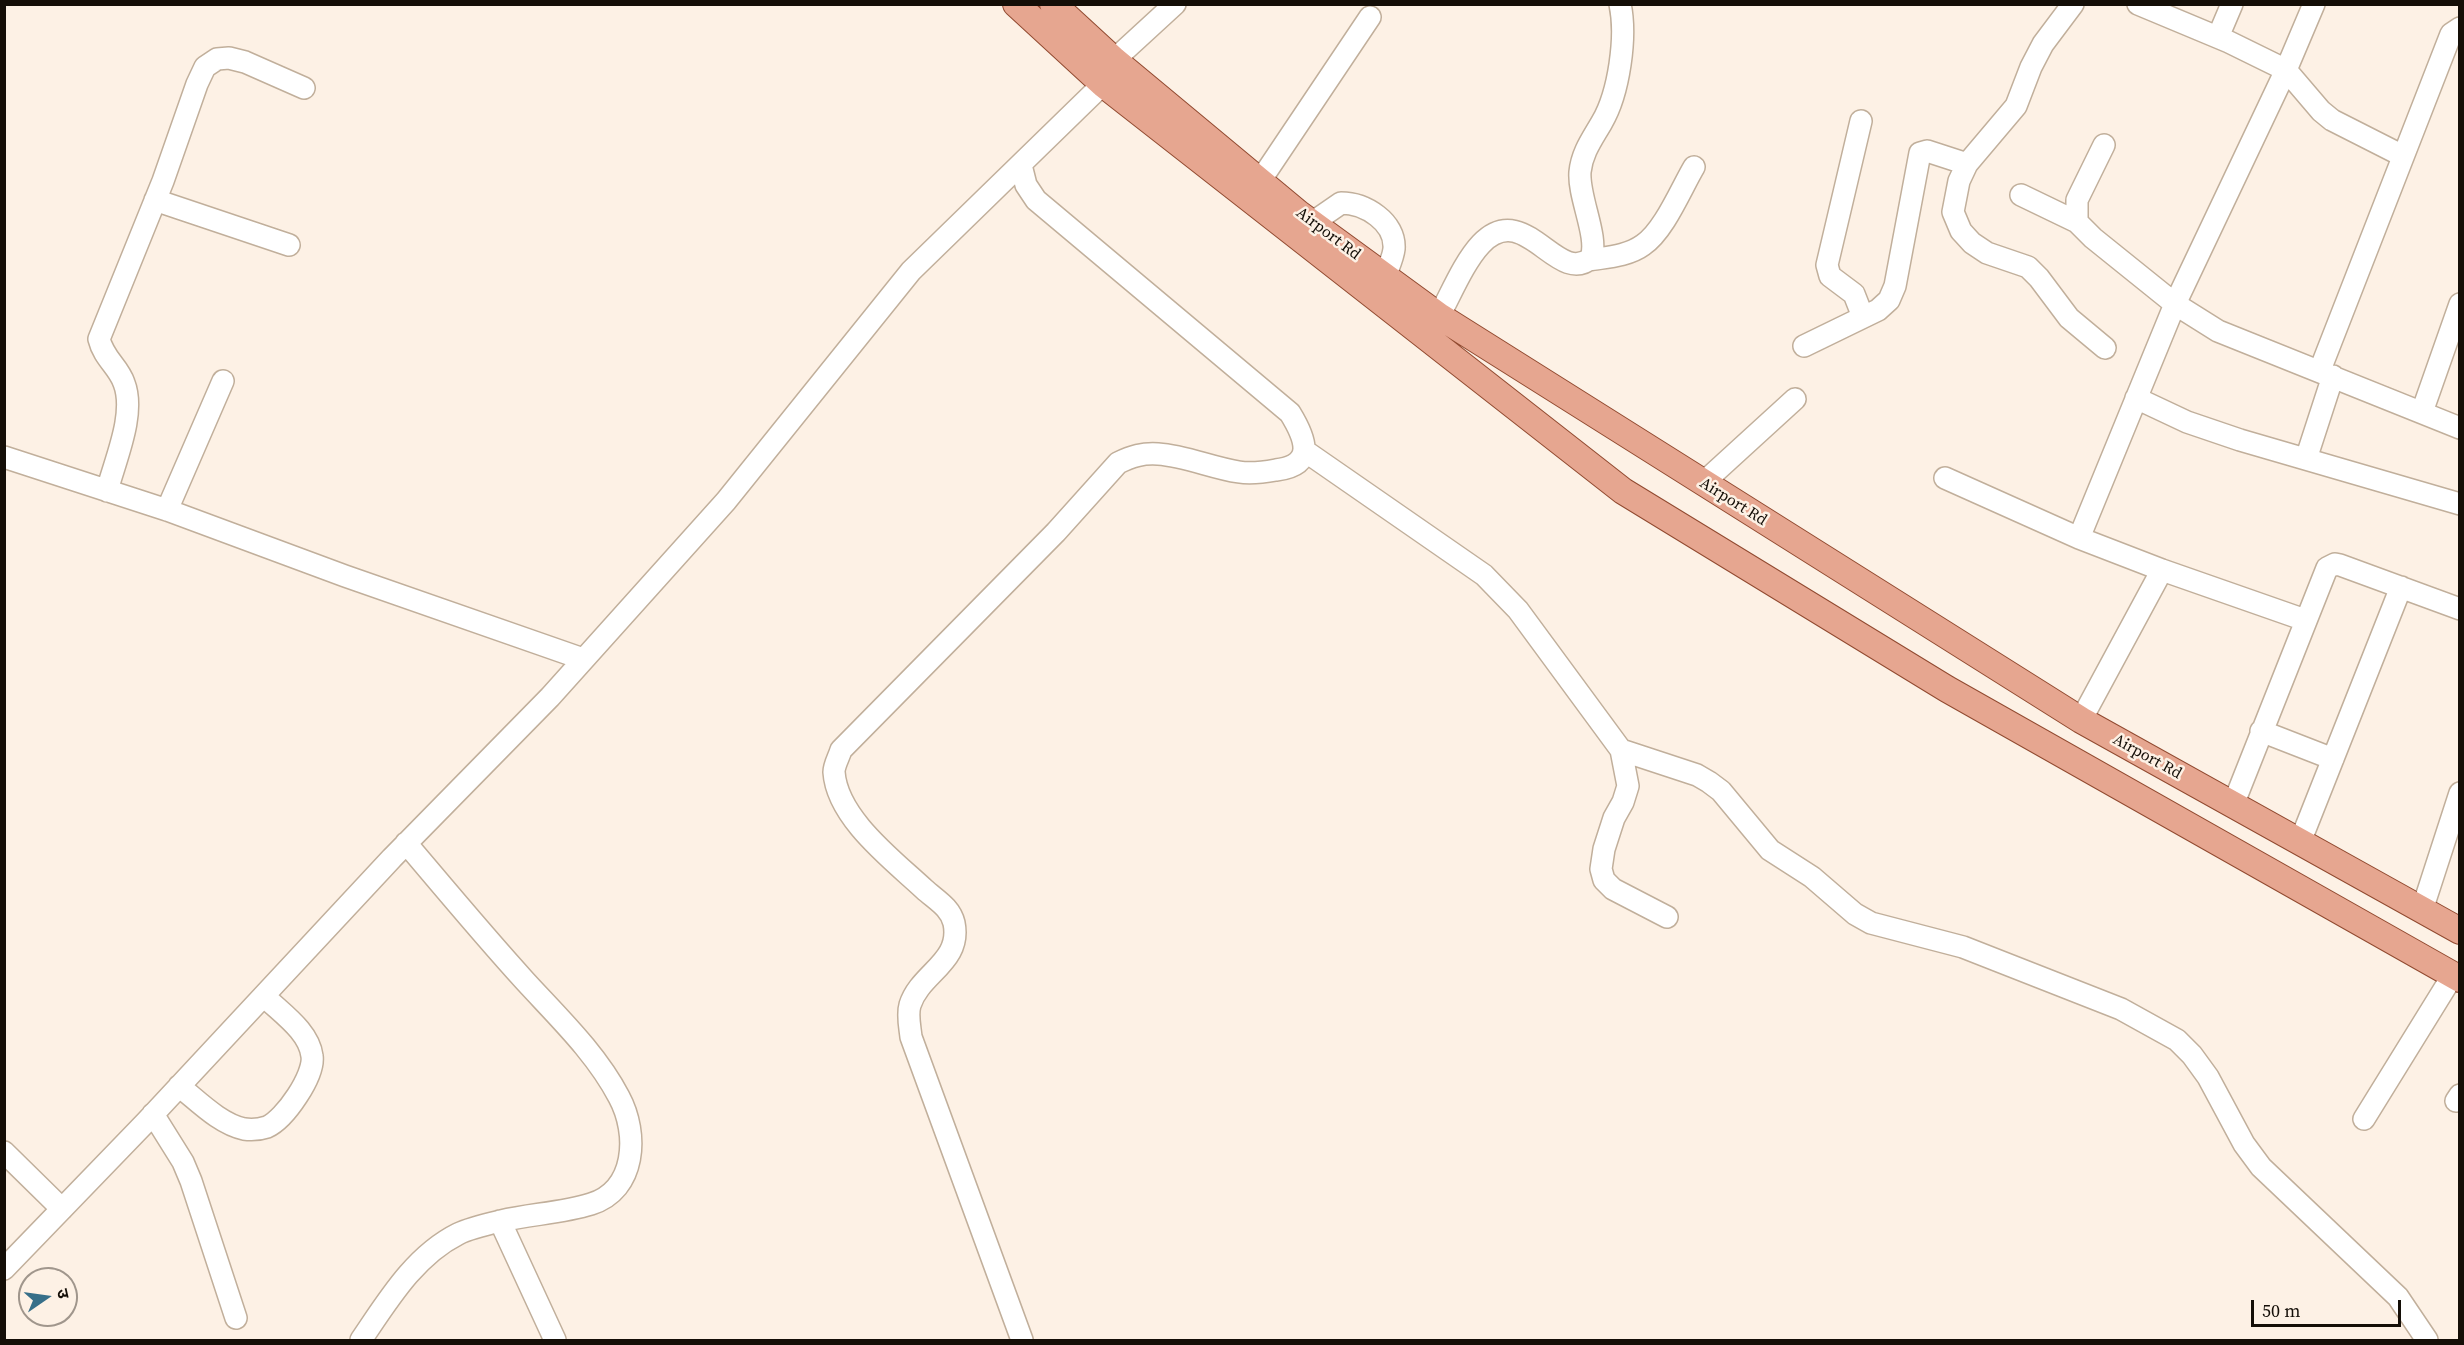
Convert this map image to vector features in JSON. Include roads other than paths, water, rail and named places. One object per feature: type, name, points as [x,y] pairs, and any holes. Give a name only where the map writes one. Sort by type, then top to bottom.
[{"type":"main road","points":[[1016,4],[1103,84],[1623,491],[1947,688],[2456,977]]},
{"type":"main road","name":"Airport Rd","points":[[1053,4],[1114,60],[1260,182],[1439,316],[2081,720],[2460,931]]},
{"type":"street","points":[[1114,60],[1175,4]]},
{"type":"street","points":[[1589,260],[1594,250],[1580,174],[1588,144],[1602,121],[1614,93],[1622,38],[1620,4]]},
{"type":"street","points":[[2073,4],[2043,44],[2031,67],[2016,106],[1967,165],[1959,181],[1953,212],[1961,231],[1972,243],[1988,253],[2028,267],[2069,318],[2105,348]]},
{"type":"street","points":[[2138,4],[2218,37],[2286,70],[2321,111],[2332,120],[2403,156]]},
{"type":"street","points":[[2218,37],[2232,4]]},
{"type":"street","points":[[2079,538],[2175,304],[2286,70],[2313,4]]},
{"type":"street","points":[[1260,182],[1370,16]]},
{"type":"street","points":[[2306,459],[2327,373],[2403,156],[2451,33],[2460,28]]},
{"type":"street","points":[[107,491],[129,407],[123,379],[103,352],[99,339],[155,200],[196,84],[206,67],[217,59],[229,58],[245,62],[304,88]]},
{"type":"street","points":[[4,1269],[153,1114],[406,843],[550,697],[726,501],[911,271],[1103,84]]},
{"type":"street","points":[[1861,121],[1827,265],[1830,276],[1854,294],[1863,317]]},
{"type":"street","points":[[2077,222],[2077,200],[2104,145]]},
{"type":"street","points":[[1804,346],[1884,306],[1892,294],[1920,153],[1927,151],[1967,165]]},
{"type":"street","points":[[1021,165],[1026,185],[1036,200],[1290,413],[1298,426],[1305,451],[1301,462],[1294,467],[1270,471],[1242,472],[1157,454],[1131,456],[1119,463],[1056,532],[841,750],[834,770],[839,795],[852,818],[926,891],[948,909],[954,922],[955,938],[951,953],[917,992],[910,1005],[911,1037],[1022,1341]]},
{"type":"street","points":[[1439,316],[1473,254],[1481,244],[1502,231],[1523,233],[1570,264],[1582,264],[1589,260],[1630,251],[1653,236],[1694,167]]},
{"type":"street","points":[[2021,195],[2077,222],[2093,238],[2175,304],[2218,331],[2460,428]]},
{"type":"street","points":[[155,200],[289,245]]},
{"type":"street","points":[[1312,223],[1341,203],[1357,205],[1378,217],[1386,223],[1393,240],[1394,249],[1385,276]]},
{"type":"street","points":[[2422,412],[2460,304]]},
{"type":"street","points":[[167,510],[223,381]]},
{"type":"street","points":[[2136,398],[2187,422],[2460,504]]},
{"type":"street","points":[[1703,483],[1795,399]]},
{"type":"street","points":[[1305,451],[1484,575],[1518,610],[1621,750],[1628,786],[1614,818],[1601,869],[1604,880],[1613,889],[1667,917]]},
{"type":"street","points":[[4,457],[167,510],[345,576],[583,659]]},
{"type":"street","points":[[1945,478],[2079,538],[2305,620]]},
{"type":"street","points":[[2233,805],[2322,574],[2331,565],[2340,565],[2460,609]]},
{"type":"street","points":[[2081,720],[2162,570]]},
{"type":"street","points":[[2300,842],[2401,587]]},
{"type":"street","points":[[2261,731],[2333,759]]},
{"type":"street","points":[[1621,750],[1697,775],[1709,782],[1721,791],[1770,850],[1812,877],[1855,914],[1871,923],[1963,947],[2121,1010],[2177,1040],[2192,1055],[2208,1077],[2244,1144],[2261,1167],[2398,1297],[2427,1341]]},
{"type":"street","points":[[2422,910],[2460,793]]},
{"type":"street","points":[[360,1341],[400,1283],[434,1250],[458,1234],[500,1221],[591,1204],[617,1189],[630,1165],[628,1122],[620,1098],[588,1051],[489,941],[406,843]]},
{"type":"street","points":[[2364,1119],[2456,977]]},
{"type":"street","points":[[179,1086],[226,1122],[244,1129],[267,1127],[277,1120],[307,1081],[312,1067],[312,1055],[307,1040],[299,1030],[264,996]]},
{"type":"street","points":[[153,1114],[183,1162],[191,1181],[236,1318]]},
{"type":"street","points":[[4,1152],[62,1209]]},
{"type":"street","points":[[500,1221],[555,1341]]}]
